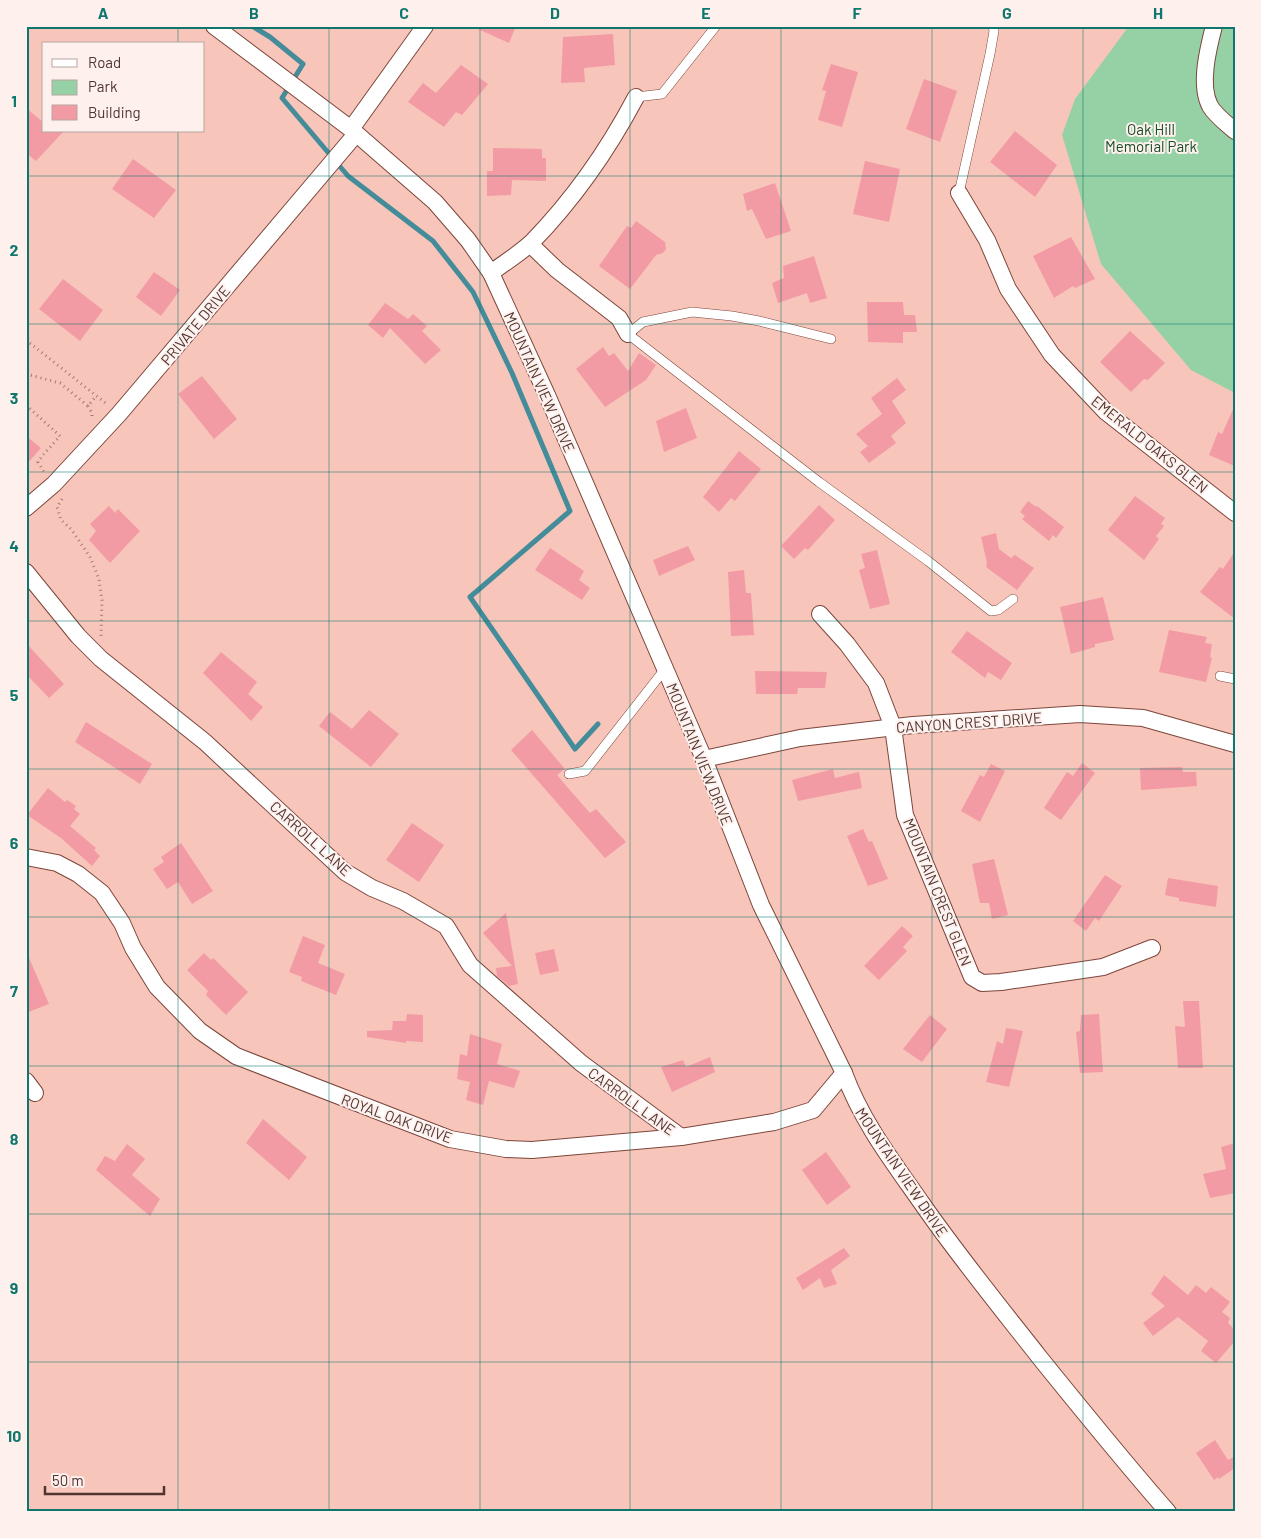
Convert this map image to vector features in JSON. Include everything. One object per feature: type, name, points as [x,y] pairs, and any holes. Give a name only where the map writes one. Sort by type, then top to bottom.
[{"type":"street","name":"MOUNTAIN VIEW DRIVE","points":[[214,26],[354,132],[435,202],[468,240],[491,273],[547,395],[704,760],[761,905],[844,1072],[852,1094],[875,1136],[958,1256],[1125,1463],[1168,1512]]},
{"type":"street","name":"PRIVATE DRIVE","points":[[26,508],[61,488],[119,414],[354,132],[426,26]]},
{"type":"street","points":[[1214,26],[1207,51],[1205,92],[1211,108],[1235,131]]},
{"type":"street","points":[[491,273],[530,244],[566,203],[604,153],[636,97]]},
{"type":"street","name":"EMERALD OAKS GLEN","points":[[959,193],[987,240],[1008,290],[1052,355],[1106,412],[1235,513]]},
{"type":"street","points":[[530,244],[557,270],[619,318],[628,334]]},
{"type":"street","name":"CARROLL LANE","points":[[26,572],[78,636],[101,659],[205,742],[345,872],[372,888],[403,900],[446,926],[470,965],[581,1063],[681,1137]]},
{"type":"street","name":"MOUNTAIN CREST GLEN","points":[[820,614],[847,644],[876,683],[893,727],[906,815],[972,976],[982,983],[1048,975],[1103,966],[1152,948]]},
{"type":"street","name":"CANYON CREST DRIVE","points":[[704,760],[800,738],[893,727],[998,718],[1080,714],[1143,718],[1235,744]]},
{"type":"street","name":"ROYAL OAK DRIVE","points":[[26,857],[57,862],[78,874],[102,893],[122,923],[132,948],[157,987],[200,1031],[236,1056],[450,1139],[506,1149],[532,1150],[681,1137],[774,1122],[813,1110],[844,1072]]},
{"type":"lane","points":[[636,97],[662,94],[716,26]]},
{"type":"lane","points":[[959,193],[990,54],[994,31],[993,26]]},
{"type":"lane","points":[[831,339],[759,321],[692,312],[643,322],[628,334],[818,482],[928,561],[991,612],[998,610],[1013,599]]},
{"type":"lane","points":[[569,774],[585,771],[665,669]]},
{"type":"lane","points":[[1220,676],[1235,679]]},
{"type":"path","points":[[26,340],[119,414]]},
{"type":"path","points":[[26,374],[60,384],[88,406],[96,396]]},
{"type":"path","points":[[26,405],[60,436],[38,462],[45,473],[61,488],[57,507],[61,520],[71,529],[90,557],[99,579],[102,600],[101,659]]},
{"type":"green space","name":"Oak Hill Memorial Park","points":[[1129,26],[1235,26],[1235,393],[1191,370],[1101,264],[1062,135],[1075,99]]},
{"type":"building","points":[[471,26],[516,26],[509,43]]},
{"type":"building","points":[[613,34],[615,65],[584,68],[585,82],[561,83],[563,37]]},
{"type":"building","points":[[831,64],[858,72],[842,127],[818,120],[826,91],[822,90]]},
{"type":"building","points":[[461,65],[488,84],[462,115],[456,112],[444,127],[408,102],[423,83],[436,93]]},
{"type":"building","points":[[924,79],[957,91],[940,142],[906,129]]},
{"type":"building","points":[[26,108],[42,121],[42,132],[63,132],[36,161],[26,153]]},
{"type":"building","points":[[1015,131],[1057,165],[1035,197],[990,162]]},
{"type":"building","points":[[493,148],[542,149],[542,158],[546,158],[546,181],[512,180],[511,195],[487,196],[487,171],[493,171]]},
{"type":"building","points":[[133,159],[176,190],[154,218],[112,189]]},
{"type":"building","points":[[865,161],[900,169],[889,222],[853,214]]},
{"type":"building","points":[[775,183],[791,231],[766,239],[752,209],[747,211],[743,194]]},
{"type":"building","points":[[636,221],[665,242],[666,249],[663,253],[656,255],[630,289],[599,266],[627,226],[631,228]]},
{"type":"building","points":[[1071,237],[1095,279],[1075,288],[1073,286],[1054,298],[1033,256]]},
{"type":"building","points":[[814,256],[827,298],[810,303],[807,293],[778,303],[772,283],[784,278],[783,266]]},
{"type":"building","points":[[154,272],[180,290],[161,316],[136,297]]},
{"type":"building","points":[[63,279],[103,310],[80,341],[39,309]]},
{"type":"building","points":[[867,302],[903,302],[904,315],[915,315],[917,332],[903,332],[903,343],[868,342]]},
{"type":"building","points":[[385,303],[408,319],[413,314],[427,326],[422,331],[441,350],[425,364],[390,328],[383,338],[368,325]]},
{"type":"building","points":[[1130,331],[1165,363],[1148,380],[1144,379],[1131,392],[1100,362]]},
{"type":"building","points":[[603,347],[609,356],[614,353],[628,371],[639,353],[656,365],[646,380],[605,407],[576,369]]},
{"type":"building","points":[[202,376],[237,419],[214,439],[178,394]]},
{"type":"building","points":[[897,378],[906,390],[892,401],[906,423],[891,436],[896,443],[869,463],[860,452],[868,446],[856,434],[882,414],[871,398]]},
{"type":"building","points":[[1235,405],[1235,466],[1209,455],[1218,432],[1222,434]]},
{"type":"building","points":[[686,408],[697,438],[664,452],[656,421]]},
{"type":"building","points":[[26,436],[41,448],[26,465]]},
{"type":"building","points":[[739,451],[761,469],[735,501],[731,498],[719,512],[703,497]]},
{"type":"building","points":[[1135,496],[1165,518],[1161,524],[1164,526],[1156,536],[1159,539],[1144,560],[1108,530]]},
{"type":"building","points":[[1028,501],[1064,527],[1056,538],[1053,535],[1049,541],[1022,519],[1025,516],[1020,512]]},
{"type":"building","points":[[819,505],[835,520],[808,550],[805,548],[794,559],[781,546]]},
{"type":"building","points":[[109,506],[115,513],[118,509],[140,531],[110,563],[89,540],[96,531],[90,524]]},
{"type":"building","points":[[996,533],[999,549],[1011,558],[1015,555],[1034,568],[1017,590],[986,567],[987,563],[981,537]]},
{"type":"building","points":[[688,546],[695,560],[659,576],[653,560]]},
{"type":"building","points":[[550,548],[584,571],[579,580],[590,588],[582,600],[535,570]]},
{"type":"building","points":[[877,550],[890,604],[870,609],[859,570],[865,568],[861,554]]},
{"type":"building","points":[[1235,551],[1235,619],[1200,592],[1220,567],[1223,569]]},
{"type":"building","points":[[744,570],[746,593],[751,593],[754,635],[731,636],[728,572]]},
{"type":"building","points":[[1103,597],[1114,640],[1095,644],[1095,647],[1071,654],[1060,607]]},
{"type":"building","points":[[1169,630],[1207,637],[1205,643],[1212,644],[1210,657],[1212,658],[1206,682],[1159,672]]},
{"type":"building","points":[[967,631],[1012,663],[1001,680],[988,672],[985,678],[951,652]]},
{"type":"building","points":[[26,643],[64,684],[49,698],[26,674]]},
{"type":"building","points":[[221,652],[257,682],[248,694],[263,707],[251,721],[203,673]]},
{"type":"building","points":[[755,671],[827,672],[825,688],[798,688],[797,694],[756,694]]},
{"type":"building","points":[[369,710],[399,734],[371,767],[319,726],[330,712],[352,729]]},
{"type":"building","points":[[86,722],[152,764],[140,784],[75,742]]},
{"type":"building","points":[[532,730],[565,769],[557,775],[590,813],[596,809],[626,842],[605,858],[511,750]]},
{"type":"building","points":[[1082,763],[1095,773],[1061,820],[1044,808],[1067,772],[1073,776]]},
{"type":"building","points":[[991,764],[1005,771],[980,822],[961,811],[980,775],[984,777]]},
{"type":"building","points":[[1182,767],[1183,772],[1196,772],[1197,786],[1141,790],[1140,768]]},
{"type":"building","points":[[833,769],[835,778],[859,772],[862,788],[798,801],[792,780]]},
{"type":"building","points":[[48,788],[65,802],[67,800],[76,806],[74,809],[80,814],[70,826],[96,848],[94,850],[100,856],[92,866],[61,838],[27,815]]},
{"type":"building","points":[[412,823],[444,845],[419,882],[386,860]]},
{"type":"building","points":[[863,829],[869,842],[872,841],[888,879],[868,886],[847,836]]},
{"type":"building","points":[[181,843],[213,891],[192,904],[178,882],[167,889],[153,869],[164,862],[161,857]]},
{"type":"building","points":[[994,859],[1008,915],[992,919],[989,903],[980,903],[972,864]]},
{"type":"building","points":[[1105,875],[1122,886],[1099,921],[1095,918],[1086,931],[1073,921]]},
{"type":"building","points":[[1168,878],[1218,886],[1216,907],[1179,901],[1179,898],[1165,895]]},
{"type":"building","points":[[506,913],[518,984],[509,986],[497,976],[496,968],[512,966],[483,933]]},
{"type":"building","points":[[902,926],[913,936],[903,947],[907,951],[879,980],[864,966]]},
{"type":"building","points":[[303,936],[325,945],[318,963],[345,974],[336,995],[301,981],[302,977],[289,972]]},
{"type":"building","points":[[554,949],[559,971],[540,975],[535,953]]},
{"type":"building","points":[[26,951],[49,1004],[26,1013]]},
{"type":"building","points":[[204,953],[211,960],[213,958],[248,992],[226,1015],[206,995],[208,991],[187,970]]},
{"type":"building","points":[[1183,1001],[1199,1001],[1203,1068],[1178,1068],[1175,1026],[1185,1027]]},
{"type":"building","points":[[407,1014],[423,1015],[423,1042],[406,1041],[406,1043],[367,1037],[367,1031],[392,1030],[393,1021],[406,1021]]},
{"type":"building","points":[[1099,1014],[1103,1072],[1080,1073],[1076,1032],[1080,1031],[1081,1015]]},
{"type":"building","points":[[930,1015],[947,1029],[922,1062],[903,1049]]},
{"type":"building","points":[[1006,1028],[1023,1031],[1009,1087],[986,1082],[997,1041],[1003,1044]]},
{"type":"building","points":[[470,1034],[502,1044],[497,1064],[520,1071],[514,1088],[489,1081],[483,1105],[466,1100],[470,1082],[457,1079],[460,1054],[467,1056]]},
{"type":"building","points":[[710,1057],[715,1072],[672,1092],[661,1067],[683,1060],[686,1067]]},
{"type":"building","points":[[263,1119],[307,1157],[289,1180],[246,1143]]},
{"type":"building","points":[[1235,1143],[1235,1193],[1210,1198],[1203,1174],[1226,1169],[1221,1147]]},
{"type":"building","points":[[127,1144],[145,1159],[132,1175],[160,1199],[150,1216],[96,1170],[105,1156],[115,1161]]},
{"type":"building","points":[[826,1152],[851,1187],[827,1205],[802,1170]]},
{"type":"building","points":[[844,1248],[850,1256],[831,1270],[837,1284],[824,1288],[820,1278],[803,1290],[796,1278]]},
{"type":"building","points":[[1164,1275],[1188,1295],[1196,1285],[1206,1293],[1211,1287],[1230,1302],[1222,1312],[1230,1318],[1228,1323],[1235,1330],[1235,1341],[1216,1363],[1201,1351],[1208,1341],[1178,1317],[1153,1336],[1143,1323],[1165,1306],[1151,1294]]},
{"type":"building","points":[[1215,1440],[1228,1460],[1235,1456],[1235,1468],[1219,1479],[1218,1477],[1214,1480],[1196,1453]]},
{"type":"waterway","points":[[252,26],[270,37],[303,64],[282,98],[348,176],[433,241],[473,292],[512,373],[570,511],[470,597],[575,749],[598,724]]}]
